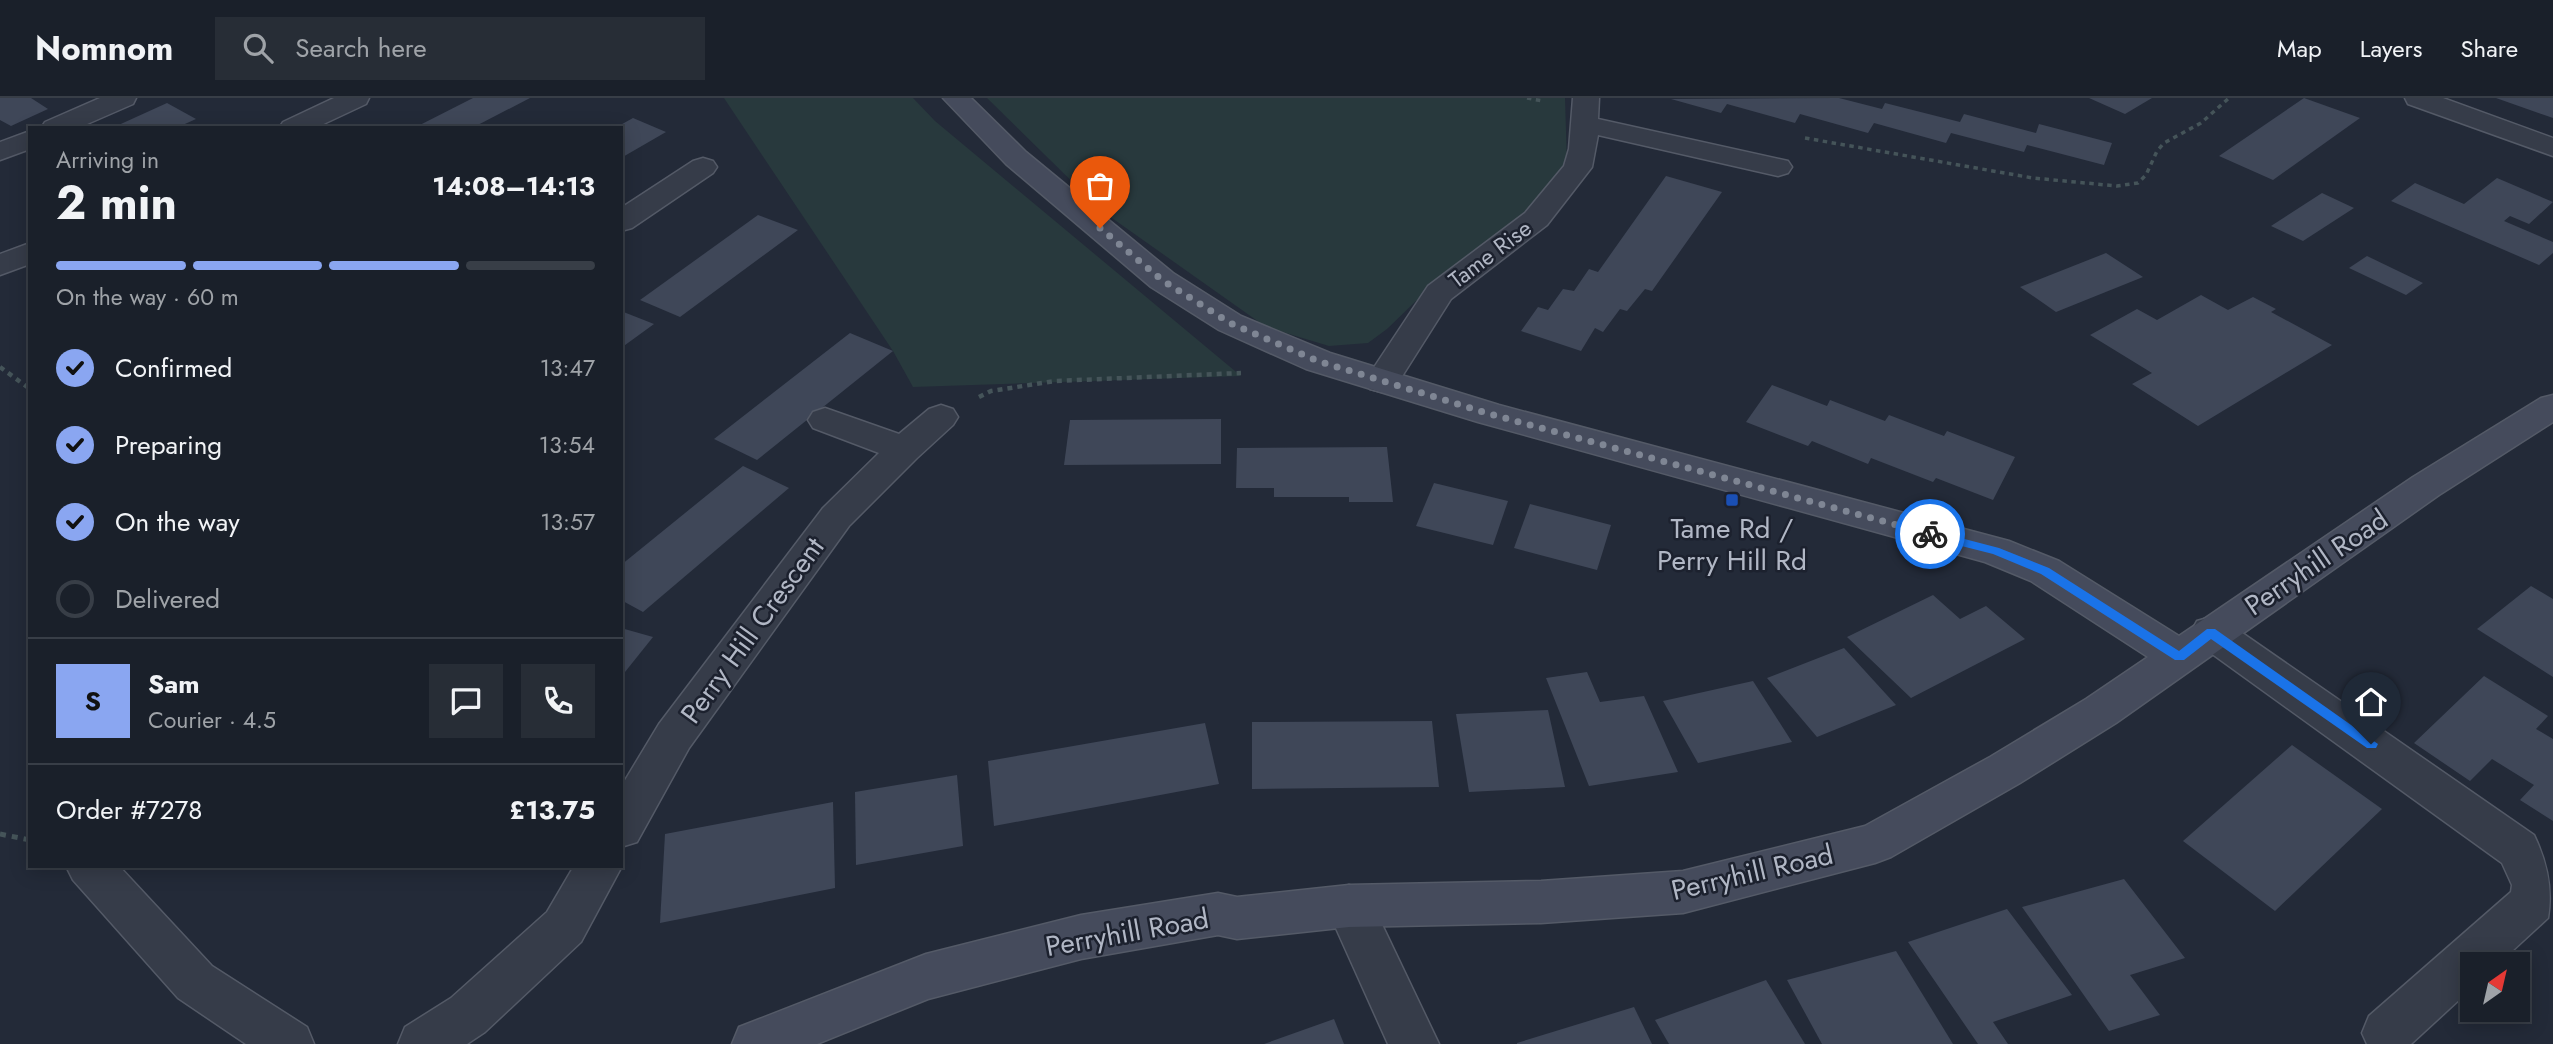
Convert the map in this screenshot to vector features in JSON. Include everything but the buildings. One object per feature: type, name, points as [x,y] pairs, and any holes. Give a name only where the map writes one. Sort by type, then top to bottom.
[{"type":"street","points":[[60,126],[123,98]]},
{"type":"street","points":[[297,126],[356,98]]},
{"type":"street","points":[[956,98],[1016,158],[1162,280],[1230,323],[1318,361],[1490,414],[1724,480],[1996,551],[2045,571],[2195,645],[2518,849],[2535,885],[2532,903],[2387,1033]]},
{"type":"street","points":[[2418,98],[2553,148]]},
{"type":"street","points":[[1586,110],[1777,167]]},
{"type":"street","name":"Tame Rise","points":[[1382,381],[1439,293],[1536,219],[1558,194],[1578,167],[1583,149],[1586,110]]},
{"type":"street","points":[[0,152],[28,140]]},
{"type":"street","points":[[623,221],[703,167]]},
{"type":"street","points":[[0,266],[28,253]]},
{"type":"street","name":"Perryhill Road","points":[[757,1044],[926,977],[1082,937],[1217,914],[1237,918],[1349,906],[1541,902],[1683,892],[1875,844],[2005,771],[2101,711],[2426,486],[2553,406]]},
{"type":"street","name":"Perry Hill Crescent","points":[[623,825],[674,736],[836,517],[904,449],[941,417]]},
{"type":"street","points":[[825,420],[904,449]]},
{"type":"street","points":[[91,868],[195,982],[289,1044]]},
{"type":"street","points":[[423,1044],[468,1015],[564,927],[598,868]]},
{"type":"street","points":[[1349,906],[1414,1044]]},
{"type":"path","points":[[1527,98],[1586,110]]},
{"type":"path","points":[[1802,137],[2058,182],[2112,188],[2137,183],[2149,170],[2158,148],[2172,136],[2200,124],[2228,98]]},
{"type":"path","points":[[941,417],[991,391],[1055,381],[1264,372],[1318,361]]},
{"type":"path","points":[[0,367],[28,387]]},
{"type":"path","points":[[0,834],[28,841]]},
{"type":"shaded area","points":[[724,98],[913,98],[935,121],[1241,376],[913,387],[893,351]]},
{"type":"shaded area","points":[[987,98],[1565,98],[1567,165],[1529,213],[1446,272],[1387,329],[1368,343],[1329,346],[1266,327],[1102,211]]},
{"type":"way so far","points":[[1100,228],[1162,280],[1230,323],[1318,361],[1490,414],[1930,534]]},
{"type":"place","name":"Tame Rd / Perry Hill Rd","points":[[1732,500]]},
{"type":"route","points":[[1930,534],[1996,551],[2045,571],[2180,657],[2211,632],[2371,744]]}]
